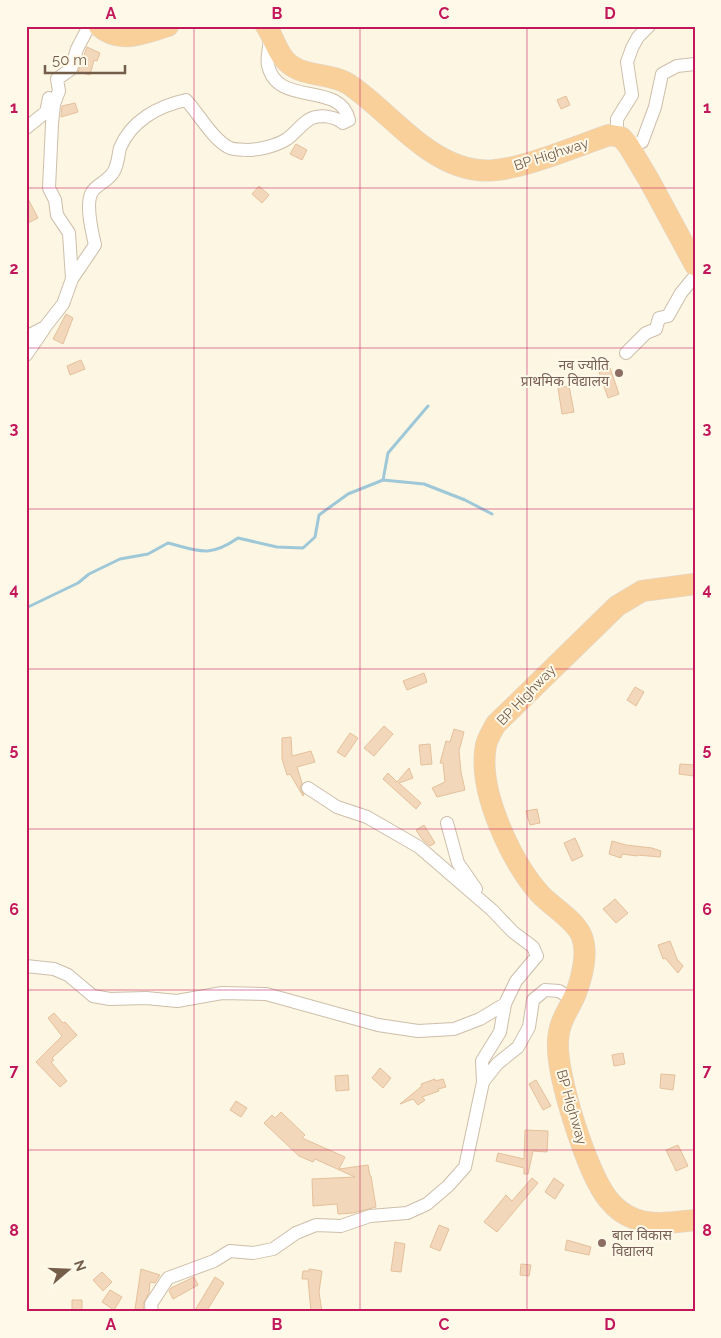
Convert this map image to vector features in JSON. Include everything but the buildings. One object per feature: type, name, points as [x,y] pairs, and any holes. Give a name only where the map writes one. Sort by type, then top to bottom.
[{"type":"highway","points":[[99,26],[103,30],[119,37],[129,37],[168,26]]},
{"type":"highway","name":"BP Highway","points":[[268,30],[283,58],[289,64],[296,69],[348,83],[423,146],[451,163],[478,170],[498,170],[609,135],[622,140]]},
{"type":"highway","points":[[622,140],[649,180],[695,265]]},
{"type":"highway","name":"BP Highway","points":[[695,584],[642,591],[617,606],[511,708],[496,724],[486,744],[486,777],[494,810],[504,837],[539,893],[575,926],[582,936],[585,950],[579,983],[573,1000],[560,1024],[558,1042],[562,1082],[584,1151],[601,1189],[623,1213],[652,1224],[695,1220]]},
{"type":"street","points":[[26,128],[46,112],[49,95],[57,79],[71,69],[77,49],[89,26]]},
{"type":"street","points":[[649,26],[638,37],[627,62],[632,95],[618,119],[622,140],[642,142],[655,106],[662,74],[677,66],[695,64]]},
{"type":"street","points":[[26,355],[63,304],[72,279],[95,245],[88,203],[92,191],[107,181],[115,171],[120,148],[129,131],[145,116],[173,103],[186,100],[215,136],[231,149],[251,150],[265,148],[285,140],[309,119],[320,116],[335,117],[343,123],[348,120],[347,112],[337,103],[319,95],[292,91],[277,83],[268,65],[268,30]]},
{"type":"street","points":[[57,79],[59,91],[54,104],[49,188],[55,200],[57,215],[69,233],[72,279]]},
{"type":"street","points":[[626,353],[646,333],[656,329],[659,318],[668,316],[681,293],[695,276]]},
{"type":"street","points":[[26,337],[45,327]]},
{"type":"street","points":[[152,1312],[151,1304],[168,1278],[214,1261],[230,1251],[253,1253],[273,1249],[296,1233],[316,1225],[341,1226],[370,1216],[407,1213],[427,1204],[448,1186],[465,1167],[483,1082],[482,1061],[500,1032],[505,1004],[516,981],[537,956],[533,947],[513,932],[492,910],[419,847],[367,817],[337,807],[308,788]]},
{"type":"street","points":[[448,823],[458,863],[472,885],[499,913],[513,932]]},
{"type":"street","points":[[26,966],[54,969],[68,975],[93,996],[110,999],[146,998],[177,1001],[222,993],[266,994],[378,1025],[418,1031],[454,1029],[480,1019],[505,1004]]},
{"type":"street","points":[[483,1082],[497,1064],[518,1047],[529,1027],[534,1000],[545,990],[559,991],[573,1000]]},
{"type":"waterway","points":[[383,480],[388,453],[428,406]]},
{"type":"waterway","points":[[26,608],[78,583],[89,574],[120,559],[148,554],[168,543],[204,551],[219,548],[238,538],[277,547],[303,548],[315,537],[319,515],[348,494],[383,480],[424,484],[465,500],[492,514]]},
{"type":"place","name":"नव ज्योति प्राथमिक विद्यालय","points":[[619,373]]},
{"type":"place","name":"बाल विकास विद्यालय","points":[[602,1243]]}]
